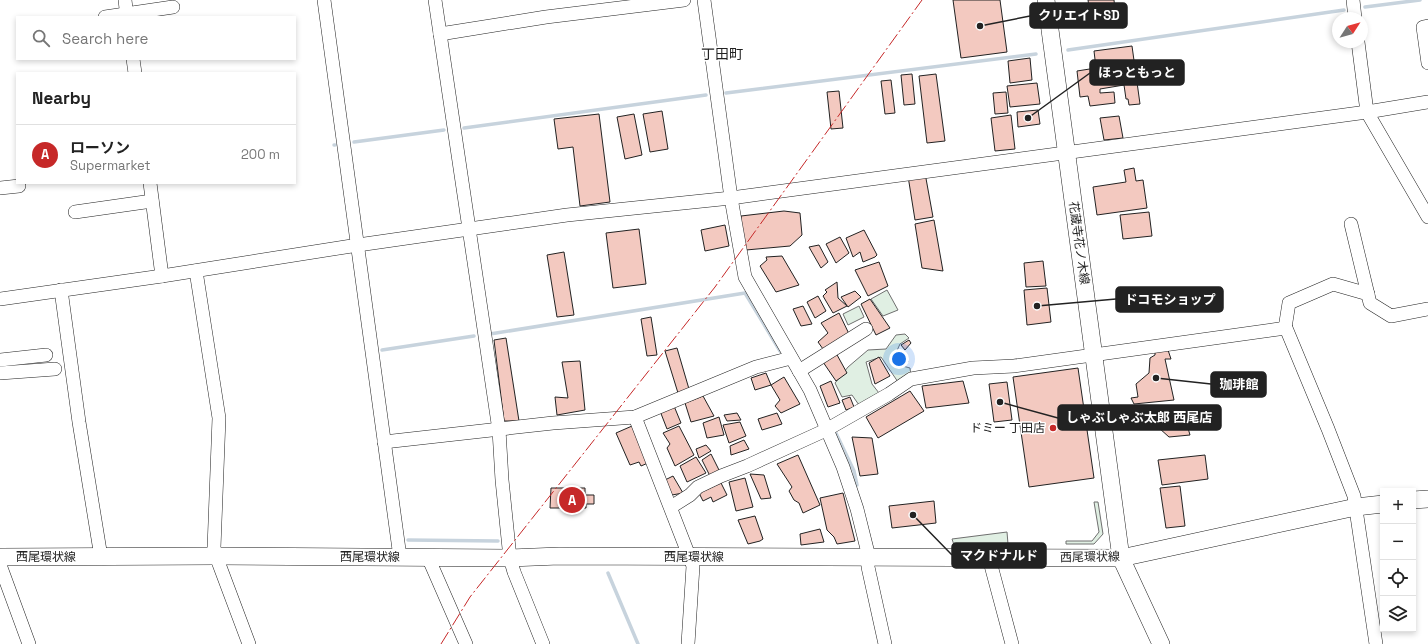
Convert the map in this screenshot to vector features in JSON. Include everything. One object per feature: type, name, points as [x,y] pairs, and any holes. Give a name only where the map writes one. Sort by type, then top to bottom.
[{"type":"main road","name":"花蔵寺花ノ木線","points":[[1046,0],[1121,558],[1161,644]]},
{"type":"main road","points":[[1416,500],[1428,499]]},
{"type":"main road","name":"西尾環状線","points":[[0,557],[216,556],[510,558],[559,556],[1121,558],[1202,539],[1356,507],[1380,504]]},
{"type":"street","points":[[125,0],[127,16],[173,7]]},
{"type":"street","points":[[324,0],[400,557]]},
{"type":"street","points":[[435,0],[499,430],[502,480],[510,558],[514,572],[543,644]]},
{"type":"street","points":[[440,34],[546,17],[684,0]]},
{"type":"street","points":[[704,0],[731,198],[745,277],[832,427],[857,509],[867,549],[868,567],[885,644]]},
{"type":"street","points":[[1353,0],[1354,12]]},
{"type":"street","points":[[1428,26],[1423,27],[1428,63]]},
{"type":"street","points":[[1359,48],[1367,112],[1428,218]]},
{"type":"street","points":[[133,60],[135,72]]},
{"type":"street","points":[[0,299],[567,215],[731,198],[1367,112],[1428,102]]},
{"type":"street","points":[[150,184],[162,276]]},
{"type":"street","points":[[0,188],[19,186]]},
{"type":"street","points":[[75,212],[152,201]]},
{"type":"street","points":[[1351,224],[1370,303],[1391,316],[1428,309]]},
{"type":"street","points":[[196,271],[219,418],[214,546],[216,556],[246,643]]},
{"type":"street","points":[[1368,294],[1333,284],[1289,303],[1285,328],[1328,429],[1354,496],[1376,644]]},
{"type":"street","points":[[61,290],[79,422],[102,557]]},
{"type":"street","points":[[671,507],[690,495],[698,487],[832,427],[912,379],[972,368],[1014,366],[1285,328]]},
{"type":"street","points":[[799,371],[866,329]]},
{"type":"street","points":[[0,360],[46,355]]},
{"type":"street","points":[[384,442],[499,430],[553,422],[635,417],[756,367],[791,358]]},
{"type":"street","points":[[0,373],[55,369]]},
{"type":"street","points":[[635,417],[693,566],[688,644]]},
{"type":"street","points":[[427,557],[466,644]]},
{"type":"street","points":[[989,558],[1012,644]]},
{"type":"street","points":[[0,565],[29,644]]},
{"type":"green space","points":[[887,290],[898,310],[883,316],[871,299]]},
{"type":"green space","points":[[859,306],[864,317],[848,325],[843,314]]},
{"type":"green space","points":[[905,334],[909,338],[900,344],[895,355],[899,365],[910,368],[911,377],[898,382],[881,357],[866,362],[872,384],[879,393],[859,405],[852,395],[842,397],[835,383],[848,367],[868,350],[886,349],[896,335]]},
{"type":"green space","points":[[1094,502],[1098,502],[1103,534],[1094,544],[1066,544],[1066,541],[1092,541],[1099,532]]},
{"type":"green space","points":[[1007,532],[1008,544],[954,545],[952,539]]},
{"type":"building","points":[[953,0],[1000,0],[1007,52],[961,58]]},
{"type":"building","points":[[1088,0],[1114,0],[1115,10],[1090,13]]},
{"type":"building","points":[[1132,46],[1140,104],[1129,105],[1128,99],[1126,99],[1124,85],[1100,89],[1100,93],[1114,92],[1115,103],[1090,106],[1088,96],[1080,97],[1077,71],[1096,68],[1094,51]]},
{"type":"building","points":[[1030,58],[1032,80],[1010,83],[1008,61]]},
{"type":"building","points":[[912,74],[915,104],[904,105],[901,75]]},
{"type":"building","points":[[936,74],[945,141],[927,143],[919,76]]},
{"type":"building","points":[[891,80],[895,113],[885,114],[881,81]]},
{"type":"building","points":[[1037,83],[1040,104],[1010,107],[1007,86]]},
{"type":"building","points":[[839,91],[843,128],[831,129],[827,92]]},
{"type":"building","points":[[1006,92],[1008,113],[995,114],[993,93]]},
{"type":"building","points":[[1038,110],[1040,124],[1018,127],[1017,112]]},
{"type":"building","points":[[662,111],[668,149],[650,152],[643,114]]},
{"type":"building","points":[[599,114],[610,202],[580,206],[573,147],[558,149],[554,119]]},
{"type":"building","points":[[634,114],[642,155],[625,159],[617,117]]},
{"type":"building","points":[[1011,115],[1015,149],[995,151],[991,118]]},
{"type":"building","points":[[1119,116],[1123,138],[1104,140],[1100,118]]},
{"type":"building","points":[[1134,168],[1136,181],[1143,180],[1147,208],[1097,215],[1093,187],[1126,182],[1124,170]]},
{"type":"building","points":[[925,173],[933,217],[915,220],[908,176]]},
{"type":"building","points":[[784,211],[800,213],[802,235],[790,246],[746,250],[740,249],[741,216]]},
{"type":"building","points":[[1149,212],[1152,236],[1123,239],[1120,215]]},
{"type":"building","points":[[934,220],[943,271],[922,268],[915,224]]},
{"type":"building","points":[[725,225],[729,246],[705,251],[701,230]]},
{"type":"building","points":[[639,229],[646,284],[613,288],[606,233]]},
{"type":"building","points":[[864,230],[877,255],[863,262],[860,252],[853,257],[846,238]]},
{"type":"building","points":[[840,237],[849,253],[836,263],[826,244]]},
{"type":"building","points":[[819,245],[828,262],[821,268],[809,247]]},
{"type":"building","points":[[564,252],[574,315],[557,317],[547,255]]},
{"type":"building","points":[[782,256],[799,285],[776,292],[760,266],[767,260],[766,257]]},
{"type":"building","points":[[1043,261],[1046,286],[1026,287],[1024,263]]},
{"type":"building","points":[[879,262],[888,286],[868,296],[855,270]]},
{"type":"building","points":[[837,282],[838,298],[847,306],[833,313],[823,296],[827,292],[825,290]]},
{"type":"building","points":[[1047,288],[1051,322],[1027,325],[1024,290]]},
{"type":"building","points":[[855,291],[861,297],[848,307],[841,297]]},
{"type":"building","points":[[818,296],[826,311],[815,318],[807,302]]},
{"type":"building","points":[[870,299],[890,328],[876,335],[861,304]]},
{"type":"building","points":[[803,306],[812,324],[801,326],[793,309]]},
{"type":"building","points":[[839,313],[850,336],[823,349],[818,342],[828,333],[821,323]]},
{"type":"building","points":[[651,317],[657,355],[647,356],[641,319]]},
{"type":"building","points":[[506,338],[519,421],[504,421],[494,340]]},
{"type":"building","points":[[909,340],[911,343],[905,350],[901,345]]},
{"type":"building","points":[[677,348],[689,389],[678,393],[665,351]]},
{"type":"building","points":[[1155,350],[1168,350],[1171,359],[1165,359],[1174,400],[1134,404],[1131,398],[1138,397],[1136,384],[1149,373],[1150,358],[1155,355]]},
{"type":"building","points":[[836,353],[847,373],[836,381],[823,362]]},
{"type":"building","points":[[903,353],[908,362],[900,364],[897,356]]},
{"type":"building","points":[[879,357],[890,376],[875,384],[869,363]]},
{"type":"building","points":[[580,361],[585,410],[557,415],[555,397],[568,398],[562,362]]},
{"type":"building","name":"ドミー 丁田店","points":[[1078,368],[1094,478],[1029,487],[1013,377]]},
{"type":"building","points":[[766,373],[771,385],[755,390],[751,378]]},
{"type":"building","points":[[784,377],[800,404],[781,413],[775,406],[780,400],[771,385]]},
{"type":"building","points":[[831,381],[840,403],[828,407],[820,386]]},
{"type":"building","points":[[963,381],[969,403],[926,408],[922,386]]},
{"type":"building","points":[[1007,382],[1012,420],[994,422],[989,384]]},
{"type":"building","points":[[910,391],[924,411],[878,438],[866,417]]},
{"type":"building","points":[[703,396],[714,416],[691,422],[685,403]]},
{"type":"building","points":[[850,397],[854,407],[846,410],[842,400]]},
{"type":"building","points":[[674,406],[681,423],[667,429],[660,411]]},
{"type":"building","points":[[1175,408],[1176,414],[1184,414],[1190,435],[1169,437],[1159,428],[1155,417],[1160,418],[1156,411]]},
{"type":"building","points":[[737,413],[741,420],[727,421],[724,415]]},
{"type":"building","points":[[777,413],[782,424],[762,430],[758,419]]},
{"type":"building","points":[[719,417],[724,435],[707,438],[703,423]]},
{"type":"building","points":[[740,422],[746,436],[729,443],[723,425]]},
{"type":"building","points":[[632,426],[648,463],[641,466],[639,462],[630,465],[616,433]]},
{"type":"building","points":[[679,426],[694,455],[675,466],[667,448],[670,444],[663,433]]},
{"type":"building","points":[[852,437],[872,438],[878,474],[860,476]]},
{"type":"building","points":[[744,440],[749,449],[731,455],[730,446]]},
{"type":"building","points":[[706,445],[711,451],[699,458],[696,449]]},
{"type":"building","points":[[711,454],[720,472],[710,476],[702,460]]},
{"type":"building","points":[[798,455],[820,505],[803,513],[799,503],[794,500],[789,491],[792,487],[777,464]]},
{"type":"building","points":[[1205,455],[1208,479],[1162,485],[1158,460]]},
{"type":"building","points":[[696,457],[706,473],[687,482],[680,466]]},
{"type":"building","points":[[750,474],[764,475],[771,498],[761,499]]},
{"type":"building","points":[[673,476],[683,493],[672,495],[665,480]]},
{"type":"building","points":[[745,478],[753,507],[736,511],[729,482]]},
{"type":"building","points":[[721,483],[727,495],[713,502],[711,497],[703,501],[699,493]]},
{"type":"building","points":[[1180,486],[1185,526],[1166,528],[1160,488]]},
{"type":"building","points":[[551,488],[585,488],[585,495],[594,495],[594,504],[586,504],[586,508],[550,508]]},
{"type":"building","points":[[843,493],[855,541],[837,544],[834,537],[827,530],[820,498]]},
{"type":"building","points":[[934,501],[936,523],[892,528],[889,506]]},
{"type":"building","points":[[755,516],[763,539],[748,544],[738,520]]},
{"type":"building","points":[[820,529],[824,542],[801,545],[800,534]]},
{"type":"waterway","points":[[1365,7],[1420,0]]},
{"type":"waterway","points":[[1068,50],[1344,10]]},
{"type":"waterway","points":[[726,93],[1036,54]]},
{"type":"waterway","points":[[464,128],[706,95]]},
{"type":"waterway","points":[[354,142],[444,130]]},
{"type":"waterway","points":[[490,334],[745,293],[780,351]]},
{"type":"waterway","points":[[382,350],[474,336]]},
{"type":"waterway","points":[[834,429],[854,471],[857,485]]},
{"type":"waterway","points":[[408,540],[498,541]]},
{"type":"waterway","points":[[608,573],[638,644]]},
{"type":"power","points":[[441,644],[470,597],[715,287],[922,0]]},
{"type":"place","name":"クリエイトSD","points":[[980,26]]},
{"type":"place","name":"ほっともっと","points":[[1028,118]]},
{"type":"place","name":"ドコモショップ","points":[[1037,306]]},
{"type":"place","name":"珈琲館","points":[[1156,378]]},
{"type":"place","name":"しゃぶしゃぶ太郎 西尾店","points":[[1000,402]]},
{"type":"place","name":"ドミー 丁田店","points":[[1053,428]]},
{"type":"place","name":"ローソン","points":[[572,500]]},
{"type":"place","name":"マクドナルド","points":[[913,515]]},
{"type":"district","name":"丁田町","points":[[722,54]]}]
